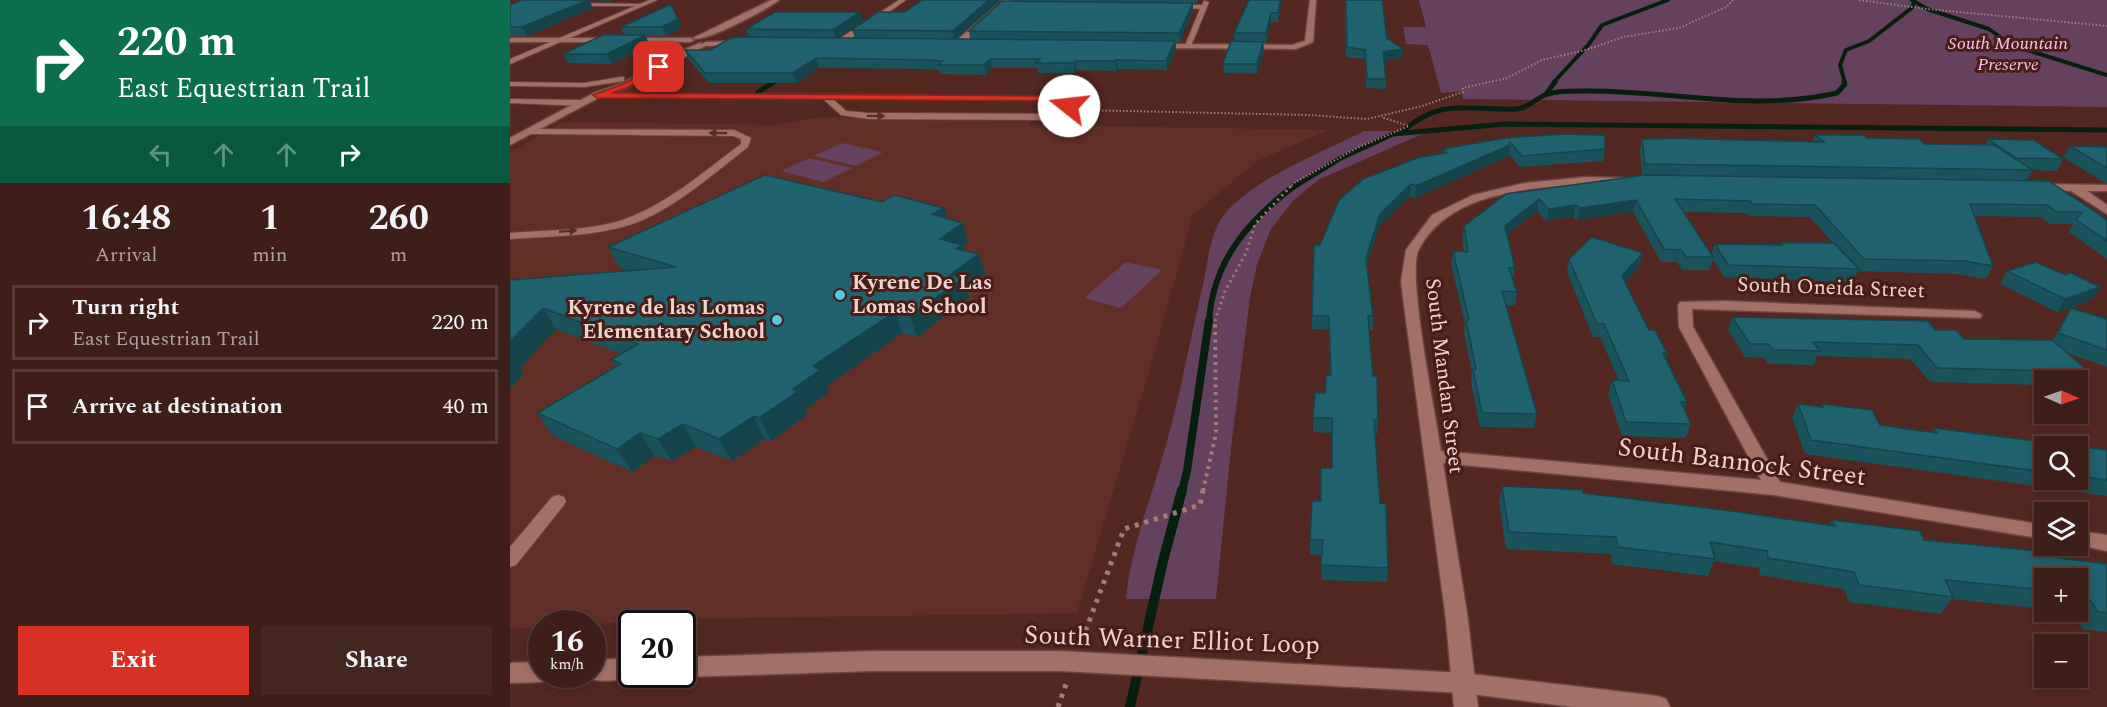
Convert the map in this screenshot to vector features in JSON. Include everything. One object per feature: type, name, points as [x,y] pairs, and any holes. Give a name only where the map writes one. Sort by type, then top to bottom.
[{"type":"street","points":[[510,142],[583,103],[621,79],[699,42],[776,0]]},
{"type":"street","points":[[1151,46],[1293,47],[1303,45],[1309,42],[1313,0]]},
{"type":"street","points":[[959,44],[1007,4]]},
{"type":"street","points":[[597,95],[626,85],[731,24]]},
{"type":"street","points":[[510,40],[699,42]]},
{"type":"street","points":[[825,43],[851,43]]},
{"type":"street","points":[[947,43],[971,44]]},
{"type":"street","name":"South Mandan Street","points":[[1466,707],[1457,620],[1408,282],[1412,250],[1436,218],[1477,197],[1525,186],[1586,180],[1633,181]]},
{"type":"street","points":[[2025,186],[2107,188]]},
{"type":"street","points":[[2073,187],[2107,210]]},
{"type":"street","name":"South Oneida Street","points":[[1774,488],[1686,327],[1684,305],[1975,315]]},
{"type":"street","name":"South Bannock Street","points":[[1432,456],[1774,488],[2034,530]]},
{"type":"street","points":[[2088,540],[2107,543]]},
{"type":"street","name":"South Warner Elliot Loop","points":[[696,667],[873,661],[1074,662],[1464,683],[1658,707]]},
{"type":"street","points":[[510,674],[528,673]]},
{"type":"lane","points":[[510,62],[654,0]]},
{"type":"lane","points":[[839,43],[903,0]]},
{"type":"lane","points":[[564,4],[644,4]]},
{"type":"lane","points":[[1168,7],[1206,4],[1187,46]]},
{"type":"lane","points":[[510,84],[584,85],[621,79]]},
{"type":"lane","points":[[597,95],[824,96],[1056,98],[1068,101],[1067,110],[1044,117],[855,115],[844,113],[824,96]]},
{"type":"lane","points":[[510,101],[583,103]]},
{"type":"lane","points":[[510,236],[616,225],[642,215],[673,198],[745,145],[746,138],[734,133],[530,131]]},
{"type":"lane","points":[[510,560],[558,501]]},
{"type":"path","points":[[1067,110],[1308,115],[1367,119],[1381,117],[1432,103],[1462,92],[1462,88],[1507,78],[1542,60],[1586,50],[1623,37],[1678,28],[1726,7],[1733,0]]},
{"type":"path","points":[[1859,0],[2107,26]]},
{"type":"path","points":[[1058,707],[1093,604],[1124,529],[1200,505],[1216,433],[1215,320],[1225,291],[1246,253],[1255,224],[1294,183],[1357,148],[1409,126],[1381,117]]},
{"type":"shaded area","name":"Kyrene De Las Lomas School","points":[[820,117],[1032,120],[1029,125],[1328,130],[1257,161],[1193,215],[1077,613],[696,619],[696,610],[618,610],[618,623],[606,623],[606,610],[528,610],[528,628],[510,629],[510,152],[564,122],[778,125]]},
{"type":"green space","name":"South Mountain Preserve","points":[[1419,0],[2107,0],[2107,107],[1463,99],[1461,91],[1441,93],[1428,45],[1406,44],[1403,27],[1426,27]]},
{"type":"green space","points":[[1364,131],[1429,131],[1318,180],[1293,201],[1271,229],[1257,264],[1250,297],[1231,448],[1216,599],[1126,599],[1132,560],[1171,425],[1216,229],[1224,215],[1253,189],[1309,157]]},
{"type":"green space","points":[[842,143],[883,152],[856,166],[814,156]]},
{"type":"green space","points":[[810,158],[852,168],[823,182],[781,171]]},
{"type":"green space","points":[[1126,262],[1162,270],[1121,308],[1084,298]]},
{"type":"building","points":[[522,0],[588,0],[522,27],[510,27],[510,5]]},
{"type":"building","points":[[922,0],[989,0],[953,31],[852,30],[878,12],[905,12]]},
{"type":"building","points":[[1249,0],[1280,0],[1278,13],[1271,13],[1266,33],[1234,33]]},
{"type":"building","points":[[1346,0],[1382,0],[1387,38],[1403,49],[1383,52],[1386,79],[1367,79],[1365,50],[1347,47]]},
{"type":"building","points":[[1002,1],[1193,3],[1179,33],[969,31]]},
{"type":"building","points":[[671,4],[678,19],[662,27],[621,27]]},
{"type":"building","points":[[775,12],[860,12],[833,30],[746,29]]},
{"type":"building","points":[[603,35],[645,35],[607,54],[563,54]]},
{"type":"building","points":[[731,38],[1175,41],[1166,61],[1036,63],[1040,59],[990,59],[984,65],[938,65],[943,61],[816,58],[793,73],[705,73],[685,50],[710,50]]},
{"type":"building","points":[[1231,41],[1263,42],[1257,64],[1223,64]]},
{"type":"building","points":[[1562,134],[1605,135],[1605,149],[1522,156],[1510,142],[1510,145],[1416,186],[1411,184],[1380,214],[1366,258],[1373,316],[1368,316],[1373,376],[1377,376],[1378,420],[1374,420],[1380,503],[1386,504],[1388,568],[1321,565],[1323,540],[1310,540],[1312,501],[1321,501],[1321,468],[1332,468],[1332,418],[1313,418],[1315,393],[1325,393],[1326,375],[1331,375],[1329,316],[1312,316],[1314,245],[1320,245],[1339,200],[1363,179],[1420,157],[1447,153],[1443,149],[1505,138]]},
{"type":"building","points":[[1815,135],[1863,135],[1867,138],[1919,139],[1925,144],[1994,145],[2033,170],[1645,164],[1642,139],[1824,142]]},
{"type":"building","points":[[1988,139],[2034,140],[2063,159],[2016,158]]},
{"type":"building","points":[[2070,146],[2107,147],[2107,168]]},
{"type":"building","name":"Kyrene de las Lomas Elementary School","points":[[765,175],[882,202],[894,195],[944,208],[932,214],[963,223],[940,239],[962,245],[956,249],[979,254],[950,275],[964,278],[910,316],[895,312],[813,366],[820,370],[793,389],[797,392],[759,418],[754,416],[719,439],[683,424],[658,439],[640,433],[617,449],[537,413],[621,364],[611,360],[638,344],[543,308],[510,341],[510,280],[676,267],[608,247]]},
{"type":"building","points":[[1646,175],[2049,181],[2107,220],[2107,241],[2076,220],[2082,212],[2057,212],[2047,205],[1970,204],[1993,266],[1964,261],[1864,259],[1815,205],[1675,199],[1713,257],[1686,257],[1681,250],[1664,249],[1636,200],[1580,208],[1576,205],[1549,209],[1539,199],[1505,226],[1515,268],[1509,268],[1517,292],[1502,291],[1537,414],[1482,413],[1466,320],[1469,320],[1453,251],[1468,252],[1464,226],[1506,194]]},
{"type":"building","points":[[1592,237],[1643,253],[1622,276],[1649,330],[1655,330],[1667,353],[1663,353],[1687,402],[1681,402],[1691,424],[1626,422],[1612,380],[1629,381],[1604,324],[1597,324],[1569,259]]},
{"type":"building","points":[[1780,243],[1834,243],[1859,269],[1728,265],[1715,244],[1782,245]]},
{"type":"building","points":[[2036,262],[2065,275],[2071,273],[2100,287],[2065,299],[2007,271]]},
{"type":"building","points":[[2071,308],[2107,319],[2107,350],[2058,333]]},
{"type":"building","points":[[1732,317],[1928,321],[1935,330],[1956,330],[1964,339],[2052,340],[2087,370],[1937,368],[1918,345],[1813,342],[1820,351],[1773,350],[1769,344],[1750,344]]},
{"type":"building","points":[[1798,404],[1823,407],[1822,404],[1872,410],[1880,425],[1937,433],[1934,428],[2034,441],[2034,471],[1811,440]]},
{"type":"building","points":[[2088,448],[2107,450],[2107,480],[2088,477]]},
{"type":"building","points":[[1502,486],[1583,490],[1583,493],[1835,526],[1832,520],[1920,531],[1924,540],[2034,550],[2034,556],[2107,564],[2107,613],[2098,612],[2088,597],[2088,568],[2034,568],[2034,589],[1945,580],[1953,597],[1859,585],[1854,572],[1768,558],[1767,551],[1710,542],[1715,559],[1618,547],[1616,537],[1509,532]]},
{"type":"waterway","points":[[1553,83],[1589,44],[1602,25],[1668,0]]},
{"type":"waterway","points":[[1845,83],[1840,65],[1846,50],[1869,41],[1913,7],[1914,1]]},
{"type":"waterway","points":[[1914,1],[1927,9],[1989,29],[2011,45],[2107,75]]},
{"type":"waterway","points":[[771,83],[779,78]]},
{"type":"waterway","points":[[758,92],[774,82]]},
{"type":"waterway","points":[[1546,94],[1555,82]]},
{"type":"waterway","points":[[1400,133],[1415,121],[1442,110],[1455,108],[1520,109],[1550,93],[1621,92],[1776,101],[1837,93],[1845,84],[1844,82]]},
{"type":"waterway","points":[[1292,188],[1339,159],[1393,134],[1505,124],[2107,130]]},
{"type":"waterway","points":[[1209,321],[1218,280],[1236,244],[1262,213],[1294,186]]},
{"type":"waterway","points":[[1182,491],[1187,471],[1209,320]]},
{"type":"waterway","points":[[1130,707],[1163,561],[1182,490]]},
{"type":"place","name":"Kyrene De Las Lomas School","points":[[840,295]]},
{"type":"place","name":"Kyrene de las Lomas Elementary School","points":[[777,320]]},
{"type":"route","points":[[659,67],[626,85],[597,95],[1056,98],[1068,101],[1069,106]]}]
